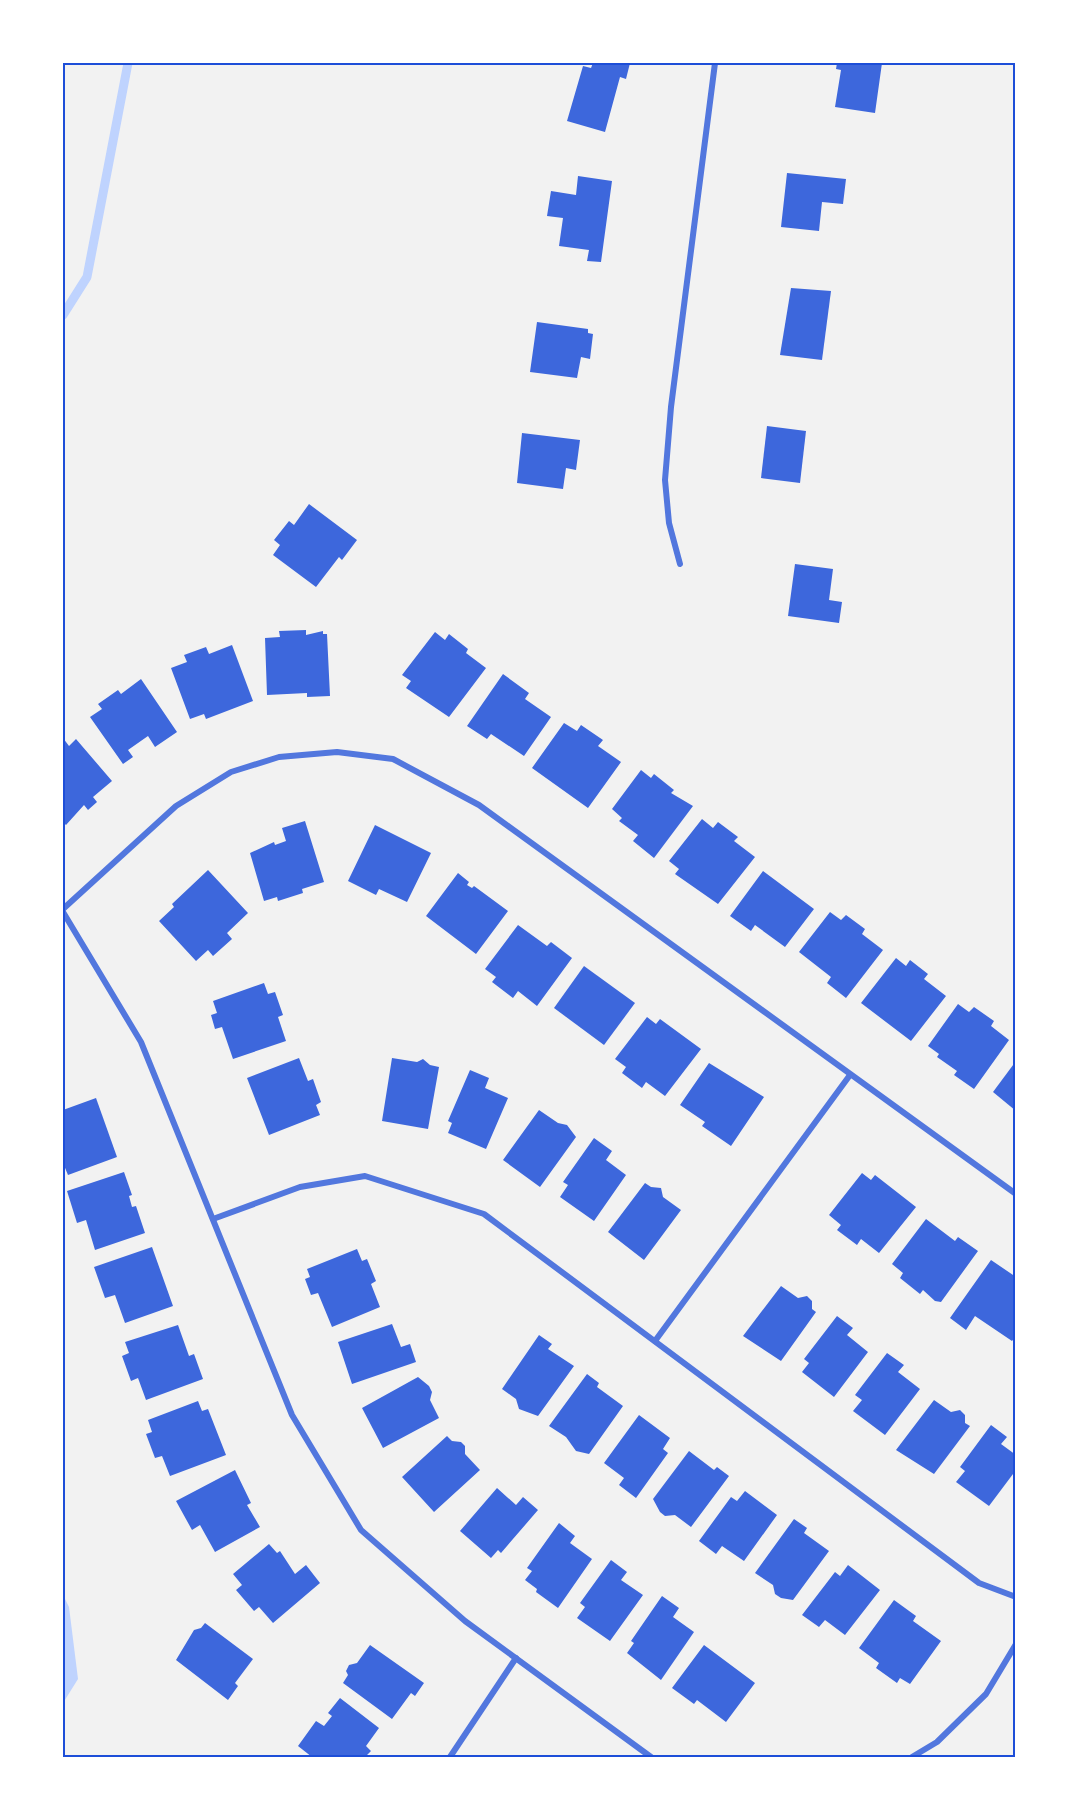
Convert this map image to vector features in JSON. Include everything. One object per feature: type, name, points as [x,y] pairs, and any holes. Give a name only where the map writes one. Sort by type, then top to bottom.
[{"type":"street","points":[[680,564],[669,523],[666,470],[671,407],[715,63]]},
{"type":"street","points":[[651,1757],[465,1621],[361,1530],[292,1415],[141,1042],[63,910],[176,806],[231,772],[279,757],[337,752],[393,759],[479,806],[1016,1194]]},
{"type":"street","points":[[655,1341],[850,1075]]},
{"type":"street","points":[[213,1219],[300,1187],[365,1176],[484,1214],[979,1583],[1016,1597]]},
{"type":"street","points":[[912,1757],[937,1742],[986,1694],[1016,1644]]},
{"type":"street","points":[[450,1757],[516,1658]]},
{"type":"water","points":[[63,1595],[69,1607],[78,1679],[63,1703]]},
{"type":"building","points":[[593,63],[630,63],[626,79],[620,77],[605,132],[567,121],[583,66],[591,68]]},
{"type":"building","points":[[837,63],[882,63],[875,113],[835,107],[841,70],[836,69]]},
{"type":"building","points":[[787,173],[846,179],[843,204],[822,202],[819,231],[781,227]]},
{"type":"building","points":[[578,176],[612,181],[601,262],[587,261],[589,250],[559,246],[563,218],[547,216],[551,191],[576,195]]},
{"type":"building","points":[[791,288],[831,291],[822,360],[780,355]]},
{"type":"building","points":[[537,322],[588,329],[588,333],[593,334],[590,359],[581,357],[577,378],[530,372]]},
{"type":"building","points":[[767,426],[806,431],[800,483],[761,478]]},
{"type":"building","points":[[522,433],[580,440],[576,470],[566,468],[563,489],[517,483]]},
{"type":"building","points":[[309,504],[357,540],[342,560],[339,557],[316,587],[273,555],[280,545],[274,540],[289,521],[294,525]]},
{"type":"building","points":[[795,564],[833,569],[829,600],[842,602],[839,623],[788,616]]},
{"type":"building","points":[[306,630],[306,635],[323,631],[323,634],[327,634],[330,696],[307,697],[307,693],[267,695],[265,638],[280,637],[279,631]]},
{"type":"building","points":[[435,632],[445,640],[449,634],[468,649],[466,653],[486,668],[449,717],[406,688],[411,681],[402,675]]},
{"type":"building","points":[[232,645],[253,701],[206,719],[204,714],[190,719],[171,668],[187,662],[184,655],[206,647],[209,654]]},
{"type":"building","points":[[503,674],[529,693],[525,699],[551,717],[524,756],[491,734],[487,739],[467,726]]},
{"type":"building","points":[[141,679],[177,732],[155,747],[148,736],[128,750],[133,757],[123,764],[90,717],[102,709],[98,704],[118,690],[121,694]]},
{"type":"building","points":[[564,723],[577,731],[581,725],[603,740],[598,746],[621,762],[588,808],[532,768]]},
{"type":"building","points":[[63,738],[69,746],[76,739],[112,781],[93,797],[97,802],[88,810],[84,805],[66,825],[63,822]]},
{"type":"building","points":[[641,770],[651,778],[654,774],[674,790],[671,793],[693,806],[654,858],[633,841],[638,835],[619,821],[622,818],[612,809]]},
{"type":"building","points":[[702,819],[713,828],[718,822],[738,837],[734,841],[755,857],[718,904],[675,874],[679,869],[669,861]]},
{"type":"building","points":[[305,821],[324,882],[302,889],[303,893],[278,901],[277,897],[264,901],[250,853],[274,842],[275,845],[286,841],[282,828]]},
{"type":"building","points":[[375,825],[431,853],[407,902],[379,889],[376,895],[348,881]]},
{"type":"building","points":[[208,870],[248,913],[227,933],[232,939],[213,956],[208,950],[196,961],[159,921],[174,907],[172,904]]},
{"type":"building","points":[[763,871],[814,909],[785,947],[755,925],[751,931],[730,916]]},
{"type":"building","points":[[458,873],[469,882],[467,885],[472,888],[474,886],[508,911],[476,954],[426,916]]},
{"type":"building","points":[[830,912],[841,920],[846,915],[865,929],[862,934],[883,950],[846,998],[827,983],[831,977],[799,952]]},
{"type":"building","points":[[518,925],[547,946],[551,942],[572,958],[537,1006],[518,991],[513,998],[492,982],[496,977],[485,969]]},
{"type":"building","points":[[896,958],[906,966],[910,960],[928,974],[924,979],[946,996],[911,1041],[861,1003]]},
{"type":"building","points":[[584,966],[635,1003],[604,1045],[554,1008]]},
{"type":"building","points":[[264,983],[268,994],[275,992],[283,1015],[278,1017],[286,1041],[233,1059],[222,1027],[215,1029],[211,1015],[217,1013],[213,1001]]},
{"type":"building","points":[[958,1004],[969,1012],[974,1007],[994,1021],[991,1026],[1009,1040],[974,1089],[954,1075],[957,1071],[937,1057],[939,1054],[928,1046]]},
{"type":"building","points":[[647,1017],[656,1024],[660,1019],[701,1049],[665,1096],[646,1082],[642,1088],[622,1073],[626,1067],[615,1059]]},
{"type":"building","points":[[299,1058],[308,1081],[313,1079],[321,1102],[316,1105],[320,1115],[269,1135],[247,1078]]},
{"type":"building","points":[[392,1058],[417,1062],[423,1059],[430,1065],[439,1067],[428,1129],[382,1121]]},
{"type":"building","points":[[1016,1061],[1016,1111],[993,1092]]},
{"type":"building","points":[[709,1063],[764,1097],[731,1146],[702,1126],[705,1122],[680,1105]]},
{"type":"building","points":[[470,1070],[489,1078],[485,1088],[508,1098],[486,1149],[448,1133],[452,1123],[448,1121]]},
{"type":"building","points":[[96,1098],[117,1157],[68,1175],[63,1163],[63,1110]]},
{"type":"building","points":[[539,1110],[558,1123],[567,1125],[576,1137],[540,1187],[503,1160]]},
{"type":"building","points":[[594,1138],[612,1151],[606,1160],[626,1175],[594,1221],[560,1197],[568,1185],[563,1182]]},
{"type":"building","points":[[124,1172],[132,1195],[129,1196],[132,1207],[136,1206],[145,1233],[95,1250],[86,1220],[77,1223],[67,1191]]},
{"type":"building","points":[[862,1173],[871,1180],[875,1175],[916,1207],[879,1253],[861,1239],[857,1245],[837,1230],[841,1225],[829,1215]]},
{"type":"building","points":[[645,1183],[651,1187],[661,1188],[663,1197],[681,1210],[644,1260],[608,1232]]},
{"type":"building","points":[[926,1219],[955,1241],[958,1237],[978,1251],[941,1302],[935,1301],[923,1290],[920,1294],[900,1278],[903,1273],[892,1264]]},
{"type":"building","points":[[152,1247],[173,1306],[125,1323],[115,1295],[105,1298],[94,1267]]},
{"type":"building","points":[[357,1249],[362,1261],[367,1259],[376,1281],[371,1284],[380,1307],[332,1327],[318,1293],[311,1295],[305,1279],[310,1277],[307,1269]]},
{"type":"building","points":[[991,1260],[1016,1277],[1016,1336],[1012,1341],[975,1316],[966,1330],[950,1318]]},
{"type":"building","points":[[781,1286],[798,1298],[807,1296],[812,1301],[812,1309],[816,1312],[781,1361],[743,1336]]},
{"type":"building","points":[[837,1316],[853,1328],[847,1335],[868,1352],[834,1397],[802,1372],[809,1363],[804,1359]]},
{"type":"building","points":[[392,1324],[401,1347],[410,1344],[416,1362],[352,1384],[338,1342]]},
{"type":"building","points":[[178,1325],[189,1356],[194,1354],[203,1379],[146,1400],[138,1378],[131,1381],[122,1356],[129,1353],[125,1342]]},
{"type":"building","points":[[539,1335],[552,1344],[548,1349],[574,1366],[538,1416],[519,1409],[516,1399],[502,1389]]},
{"type":"building","points":[[887,1353],[904,1365],[898,1372],[920,1389],[885,1435],[853,1411],[862,1400],[855,1395]]},
{"type":"building","points":[[587,1374],[599,1383],[597,1387],[623,1406],[589,1454],[576,1451],[566,1437],[549,1426]]},
{"type":"building","points":[[418,1377],[429,1386],[432,1392],[430,1400],[439,1418],[383,1448],[362,1408]]},
{"type":"building","points":[[934,1400],[951,1412],[960,1410],[965,1415],[965,1423],[970,1426],[934,1474],[896,1450]]},
{"type":"building","points":[[198,1401],[202,1411],[208,1409],[226,1455],[170,1476],[162,1456],[155,1458],[146,1434],[152,1432],[148,1420]]},
{"type":"building","points":[[639,1415],[670,1438],[663,1449],[668,1453],[636,1498],[619,1485],[624,1478],[604,1463]]},
{"type":"building","points":[[991,1425],[1007,1437],[1001,1444],[1016,1455],[1016,1470],[989,1506],[956,1482],[965,1471],[960,1467]]},
{"type":"building","points":[[447,1436],[452,1441],[461,1442],[465,1446],[465,1454],[480,1470],[434,1512],[402,1477]]},
{"type":"building","points":[[689,1451],[714,1470],[717,1467],[729,1476],[691,1527],[675,1515],[665,1516],[653,1499]]},
{"type":"building","points":[[235,1470],[251,1503],[247,1505],[260,1527],[215,1552],[200,1525],[192,1530],[176,1501]]},
{"type":"building","points":[[497,1488],[516,1505],[523,1497],[538,1510],[501,1553],[498,1550],[491,1558],[460,1531]]},
{"type":"building","points":[[745,1491],[777,1515],[744,1561],[722,1546],[716,1554],[699,1541],[731,1497],[737,1501]]},
{"type":"building","points":[[794,1519],[807,1528],[804,1533],[829,1551],[793,1600],[781,1598],[775,1594],[773,1585],[755,1573]]},
{"type":"building","points":[[559,1523],[575,1536],[570,1543],[592,1559],[558,1608],[536,1592],[537,1589],[525,1580],[532,1571],[527,1568]]},
{"type":"building","points":[[269,1544],[277,1553],[280,1551],[295,1574],[306,1565],[320,1583],[273,1623],[259,1607],[254,1611],[236,1590],[242,1585],[233,1574]]},
{"type":"building","points":[[611,1560],[627,1572],[621,1580],[643,1595],[610,1641],[577,1618],[585,1607],[580,1603]]},
{"type":"building","points":[[848,1565],[880,1590],[845,1635],[825,1620],[819,1627],[802,1615],[835,1572],[840,1576]]},
{"type":"building","points":[[662,1596],[679,1608],[673,1617],[694,1632],[661,1680],[627,1653],[634,1643],[631,1641]]},
{"type":"building","points":[[894,1600],[916,1616],[913,1621],[941,1641],[910,1684],[900,1678],[897,1683],[876,1668],[879,1663],[859,1648]]},
{"type":"building","points":[[205,1623],[253,1659],[235,1683],[238,1686],[228,1700],[176,1660],[194,1630],[201,1628]]},
{"type":"building","points":[[370,1645],[424,1683],[415,1696],[411,1693],[392,1719],[343,1683],[348,1675],[346,1671],[349,1665],[357,1663]]},
{"type":"building","points":[[704,1645],[755,1683],[726,1722],[697,1700],[694,1704],[672,1688]]},
{"type":"building","points":[[340,1698],[379,1728],[366,1746],[371,1751],[365,1757],[312,1757],[298,1746],[316,1721],[324,1726],[332,1716],[328,1713]]},
{"type":"waterway","points":[[63,315],[87,277],[128,63]]}]
